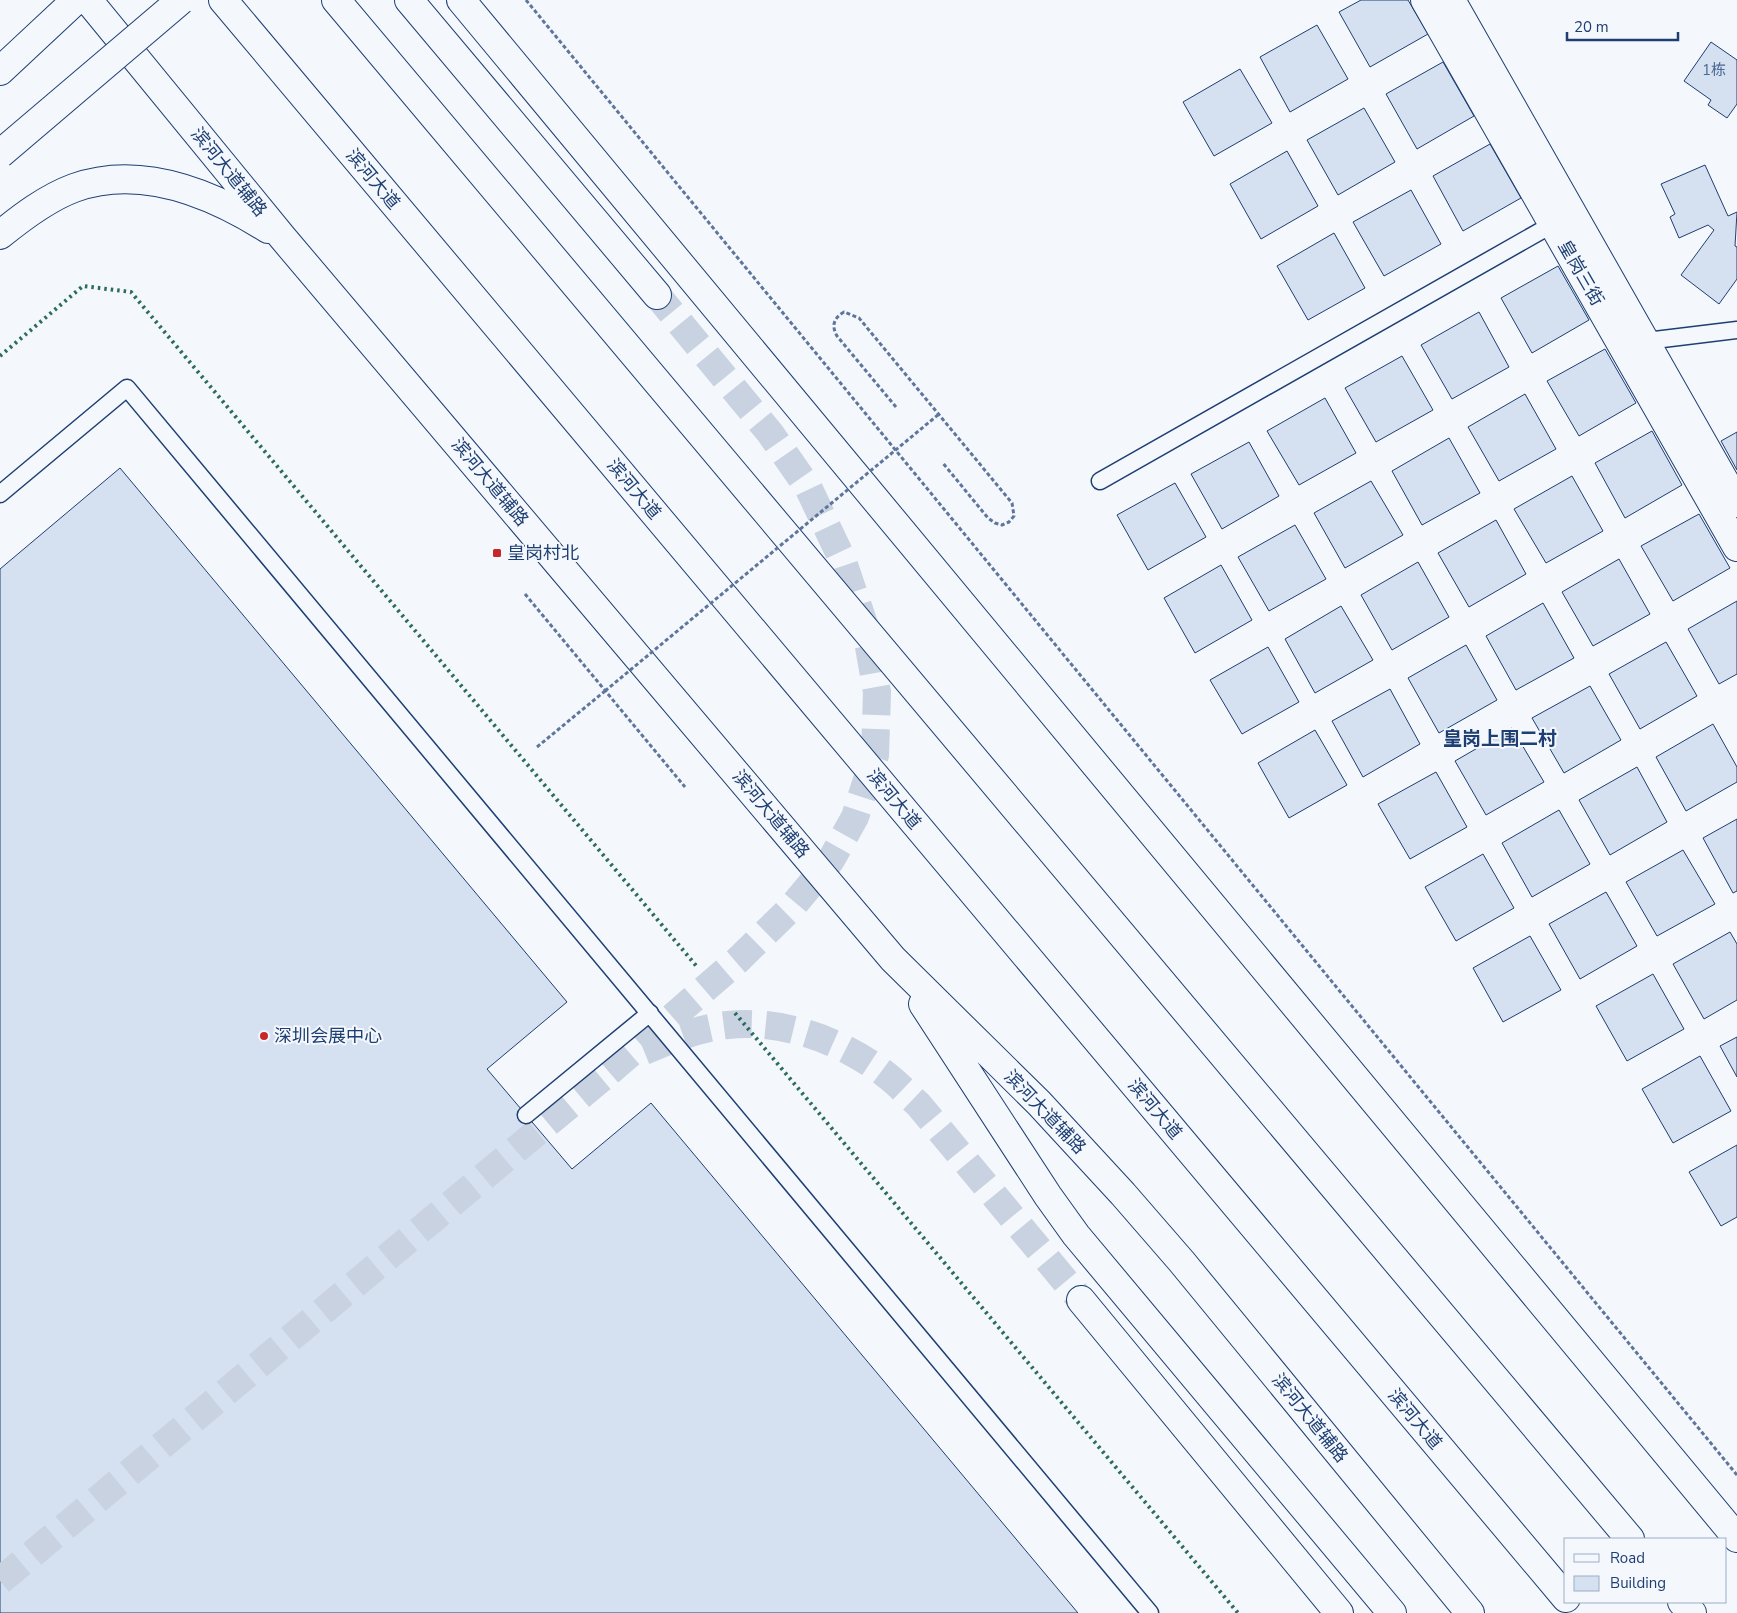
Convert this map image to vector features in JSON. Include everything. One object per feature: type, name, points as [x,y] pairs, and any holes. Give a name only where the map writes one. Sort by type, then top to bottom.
[{"type":"main road","points":[[0,71],[76,0]]},
{"type":"main road","name":"滨河大道辅路","points":[[88,0],[283,238],[893,959],[1039,1103],[1129,1201],[1182,1262],[1470,1613]]},
{"type":"main road","points":[[0,154],[181,0]]},
{"type":"main road","name":"滨河大道","points":[[222,0],[1564,1596]]},
{"type":"main road","points":[[336,0],[1629,1538]]},
{"type":"main road","points":[[409,0],[657,295]]},
{"type":"main road","points":[[461,0],[1737,1538]]},
{"type":"main road","name":"皇岗三街","points":[[1426,0],[1553,224],[1737,503]]},
{"type":"main road","name":"皇岗三街","points":[[1451,0],[1633,343],[1737,547]]},
{"type":"main road","points":[[0,235],[32,211],[73,188],[93,182],[130,179],[149,180],[186,188],[232,209],[283,238]]},
{"type":"main road","points":[[893,959],[1048,1196],[1076,1235],[1392,1613]]},
{"type":"main road","points":[[1081,1300],[1339,1613]]},
{"type":"main road","points":[[1570,1603],[1578,1613]]},
{"type":"main road","points":[[1683,1603],[1692,1613]]},
{"type":"lane","points":[[1100,481],[1553,224]]},
{"type":"lane","points":[[1633,343],[1737,330]]},
{"type":"lane","points":[[0,494],[126,388],[1150,1613]]},
{"type":"lane","points":[[526,1115],[650,1014]]},
{"type":"path","points":[[526,0],[1737,1475]]},
{"type":"path","points":[[896,407],[833,329],[834,322],[844,312],[859,318],[1012,503],[1014,516],[1009,522],[1002,525],[994,523],[942,462]]},
{"type":"path","points":[[537,747],[939,414]]},
{"type":"path","points":[[525,594],[684,787]]},
{"type":"building","points":[[1361,0],[1408,0],[1428,34],[1370,67],[1339,12]]},
{"type":"building","points":[[1317,25],[1348,79],[1290,112],[1260,57]]},
{"type":"building","points":[[1711,42],[1737,60],[1737,104],[1727,118],[1708,105],[1711,100],[1684,81]]},
{"type":"building","points":[[1443,62],[1474,116],[1417,149],[1386,94]]},
{"type":"building","points":[[1240,69],[1272,123],[1214,156],[1183,102]]},
{"type":"building","points":[[1364,108],[1395,162],[1338,195],[1307,140]]},
{"type":"building","points":[[1490,144],[1521,198],[1463,231],[1433,176]]},
{"type":"building","points":[[1287,151],[1318,206],[1261,239],[1230,184]]},
{"type":"building","points":[[1705,165],[1728,216],[1737,212],[1735,246],[1737,247],[1737,279],[1719,304],[1681,275],[1714,230],[1708,225],[1679,238],[1670,217],[1675,214],[1661,184]]},
{"type":"building","points":[[1411,190],[1441,244],[1384,276],[1353,222]]},
{"type":"building","points":[[1334,233],[1365,288],[1308,320],[1277,266]]},
{"type":"building","points":[[1558,266],[1589,320],[1532,353],[1501,298]]},
{"type":"building","points":[[1479,312],[1509,367],[1452,399],[1421,345]]},
{"type":"building","points":[[1605,349],[1636,403],[1579,436],[1547,381]]},
{"type":"building","points":[[1402,356],[1433,410],[1376,442],[1345,388]]},
{"type":"building","points":[[1525,394],[1556,449],[1499,481],[1468,427]]},
{"type":"building","points":[[1325,398],[1356,453],[1299,485],[1267,431]]},
{"type":"building","points":[[1652,431],[1682,485],[1625,518],[1595,463]]},
{"type":"building","points":[[1737,432],[1737,470],[1721,441]]},
{"type":"building","points":[[1449,438],[1480,493],[1422,525],[1392,471]]},
{"type":"building","points":[[1249,442],[1279,496],[1222,529],[1191,474]]},
{"type":"building","name":"深圳会展中心","points":[[120,468],[567,1002],[487,1069],[572,1169],[651,1103],[1078,1613],[0,1613],[0,569]]},
{"type":"building","points":[[1572,476],[1603,531],[1546,563],[1514,509]]},
{"type":"building","points":[[1371,481],[1403,535],[1345,568],[1314,513]]},
{"type":"building","points":[[1175,483],[1206,537],[1148,570],[1117,515]]},
{"type":"building","points":[[1699,514],[1730,568],[1673,601],[1641,546]]},
{"type":"building","points":[[1496,520],[1526,574],[1469,607],[1438,553]]},
{"type":"building","points":[[1295,525],[1326,579],[1269,611],[1238,557]]},
{"type":"building","points":[[1619,559],[1650,614],[1593,646],[1562,592]]},
{"type":"building","points":[[1418,562],[1449,617],[1392,650],[1361,595]]},
{"type":"building","points":[[1221,565],[1252,620],[1195,653],[1164,598]]},
{"type":"building","points":[[1737,601],[1737,674],[1719,684],[1688,629]]},
{"type":"building","points":[[1543,603],[1574,658],[1516,690],[1486,636]]},
{"type":"building","points":[[1341,606],[1373,660],[1315,693],[1285,639]]},
{"type":"building","points":[[1666,642],[1697,696],[1640,729],[1609,674]]},
{"type":"building","points":[[1466,645],[1497,700],[1439,733],[1408,678]]},
{"type":"building","points":[[1268,647],[1299,702],[1242,734],[1210,680]]},
{"type":"building","points":[[1590,686],[1621,740],[1564,773],[1532,718]]},
{"type":"building","points":[[1390,689],[1420,744],[1363,777],[1332,721]]},
{"type":"building","points":[[1713,724],[1737,767],[1737,782],[1686,811],[1656,757]]},
{"type":"building","points":[[1512,728],[1544,782],[1486,815],[1455,761]]},
{"type":"building","points":[[1315,730],[1347,785],[1289,818],[1258,763]]},
{"type":"building","points":[[1637,767],[1667,822],[1610,855],[1579,800]]},
{"type":"building","points":[[1436,772],[1467,827],[1410,859],[1378,804]]},
{"type":"building","points":[[1559,810],[1590,864],[1532,897],[1502,843]]},
{"type":"building","points":[[1737,819],[1737,891],[1733,893],[1703,838]]},
{"type":"building","points":[[1683,850],[1715,904],[1657,936],[1626,882]]},
{"type":"building","points":[[1483,854],[1514,908],[1456,941],[1425,887]]},
{"type":"building","points":[[1606,892],[1637,946],[1580,979],[1549,924]]},
{"type":"building","points":[[1730,932],[1737,944],[1737,1000],[1704,1019],[1673,964]]},
{"type":"building","points":[[1530,936],[1561,990],[1503,1022],[1473,968]]},
{"type":"building","points":[[1653,974],[1684,1029],[1627,1061],[1596,1006]]},
{"type":"building","points":[[1737,1037],[1737,1077],[1720,1046]]},
{"type":"building","points":[[1700,1056],[1731,1111],[1673,1143],[1642,1089]]},
{"type":"building","points":[[1737,1145],[1737,1217],[1721,1226],[1689,1172]]},
{"type":"tunnel","points":[[609,1072],[737,961],[791,908],[831,860],[855,817],[875,755],[877,692],[866,630],[842,559],[809,489],[770,433],[657,295]]},
{"type":"tunnel","points":[[644,1051],[706,1029],[750,1024],[793,1030],[814,1036],[854,1054],[890,1078],[918,1104],[1081,1300]]},
{"type":"tunnel","points":[[0,1581],[609,1072]]},
{"type":"hedge","points":[[0,356],[83,286],[131,292],[698,968]]},
{"type":"hedge","points":[[735,1013],[1238,1613]]},
{"type":"place","name":"皇岗村北","points":[[497,553]]},
{"type":"place","name":"深圳会展中心","points":[[264,1036]]},
{"type":"district","name":"皇岗上围二村","points":[[1500,738]]}]
